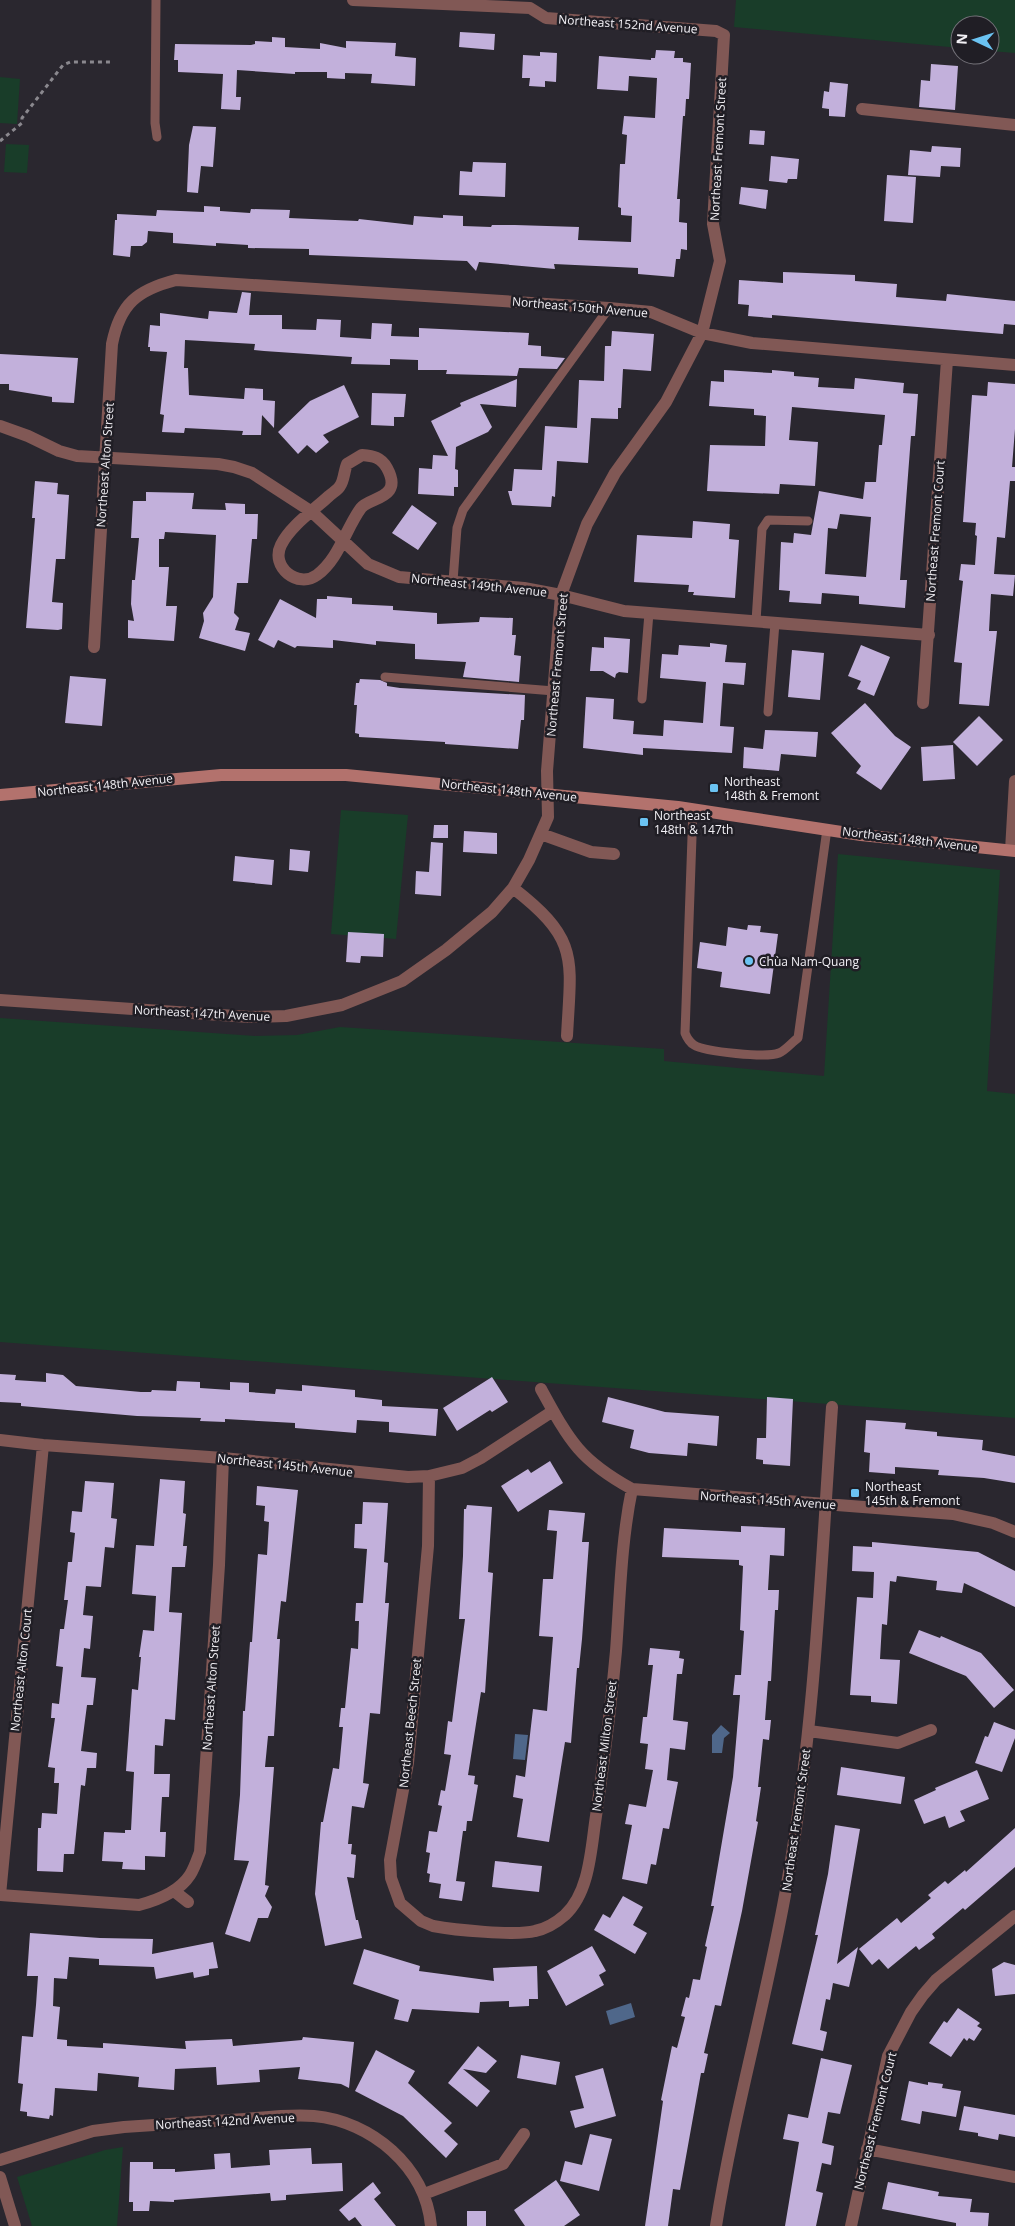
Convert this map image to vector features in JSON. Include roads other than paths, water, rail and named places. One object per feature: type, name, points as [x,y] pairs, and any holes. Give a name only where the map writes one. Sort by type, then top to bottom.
[{"type":"main road","name":"Northeast 148th Avenue","points":[[0,796],[178,778],[263,774],[367,776],[694,809],[930,843],[1013,851]]},
{"type":"street","name":"Northeast 152nd Avenue","points":[[354,0],[530,4],[546,18],[716,31],[724,35]]},
{"type":"street","name":"Northeast Fremont Street","points":[[548,794],[547,771],[562,594],[587,524],[615,473],[666,402],[702,333],[720,261],[713,224],[724,35]]},
{"type":"street","points":[[862,109],[1015,125]]},
{"type":"street","name":"Northeast 150th Avenue","points":[[143,292],[152,286],[176,280],[609,308],[651,312],[702,333],[752,343],[1015,365]]},
{"type":"street","name":"Northeast Alton Street","points":[[94,647],[112,344],[116,328],[125,308],[143,292]]},
{"type":"street","name":"Northeast Fremont Court","points":[[923,702],[947,360]]},
{"type":"street","name":"Northeast 149th Avenue","points":[[0,426],[28,436],[59,451],[77,456],[234,466],[252,473],[312,512],[368,564],[399,577],[505,586],[562,594],[624,610],[649,613],[928,635]]},
{"type":"street","points":[[362,455],[373,456],[384,462],[390,473],[390,486],[386,494],[380,499],[362,506],[343,540],[318,574],[309,579],[300,580],[284,571],[279,561],[278,552],[281,544],[312,512],[341,486],[347,464],[354,458],[362,455]]},
{"type":"street","points":[[1013,851],[1015,781]]},
{"type":"street","name":"Northeast 147th Avenue","points":[[0,1000],[250,1017],[286,1016],[342,1006],[373,994],[422,968],[469,933],[492,912],[513,888],[530,860],[548,817],[548,794]]},
{"type":"street","points":[[541,834],[591,852],[614,854]]},
{"type":"street","points":[[513,888],[539,908],[553,924],[566,949],[571,970],[567,1036]]},
{"type":"street","name":"Northeast 145th Avenue","points":[[541,1389],[568,1437],[581,1453],[595,1467],[632,1489],[659,1493],[826,1503],[953,1514],[994,1523],[1015,1532]]},
{"type":"street","name":"Northeast Fremont Street","points":[[716,2226],[732,2135],[787,1883],[809,1731],[832,1407]]},
{"type":"street","name":"Northeast 145th Avenue","points":[[0,1440],[43,1446],[223,1458],[408,1477],[429,1476],[462,1468],[475,1462],[553,1411]]},
{"type":"street","name":"Northeast Alton Court","points":[[0,1895],[43,1446]]},
{"type":"street","name":"Northeast Alton Street","points":[[0,1895],[139,1906],[158,1900],[174,1890],[190,1875],[200,1852],[219,1565],[223,1458]]},
{"type":"street","name":"Northeast Beech Street","points":[[429,1476],[428,1546],[408,1763],[390,1860],[391,1878],[400,1903],[421,1921],[444,1928],[487,1931]]},
{"type":"street","name":"Northeast Milton Street","points":[[487,1931],[534,1932],[549,1926],[564,1915],[574,1904],[582,1888],[601,1784],[610,1716],[624,1525],[632,1489]]},
{"type":"street","points":[[809,1731],[898,1743],[931,1730]]},
{"type":"street","points":[[174,1890],[188,1902]]},
{"type":"street","name":"Northeast Fremont Court","points":[[851,2226],[888,2056],[911,2012],[936,1980],[1015,1917]]},
{"type":"street","name":"Northeast 142nd Avenue","points":[[0,2160],[101,2130],[315,2116],[355,2126],[387,2147],[410,2168],[424,2194],[432,2226]]},
{"type":"street","points":[[424,2194],[503,2164],[524,2134]]},
{"type":"street","points":[[867,2149],[1015,2177]]},
{"type":"street","points":[[0,2177],[15,2226]]},
{"type":"lane","points":[[156,0],[155,124],[157,137]]},
{"type":"lane","points":[[453,581],[457,528],[463,510],[609,308]]},
{"type":"lane","points":[[756,621],[762,529],[768,520],[808,521]]},
{"type":"lane","points":[[642,699],[649,613]]},
{"type":"lane","points":[[768,712],[775,623]]},
{"type":"lane","points":[[385,677],[554,691]]},
{"type":"lane","points":[[694,809],[685,1033],[688,1040],[695,1046],[722,1051],[760,1056],[780,1053],[798,1038],[827,829]]},
{"type":"water","points":[[721,1725],[730,1733],[724,1738],[722,1753],[712,1753],[712,1735]]},
{"type":"water","points":[[515,1734],[528,1735],[525,1760],[513,1759]]},
{"type":"water","points":[[631,2003],[635,2017],[610,2025],[606,2011]]},
{"type":"place","name":"Northeast 148th & Fremont","points":[[714,788]]},
{"type":"place","name":"Northeast 148th & 147th","points":[[644,822]]},
{"type":"place","name":"Chùa Nam-Quang","points":[[749,961]]},
{"type":"place","name":"Northeast 145th & Fremont","points":[[855,1493]]}]
